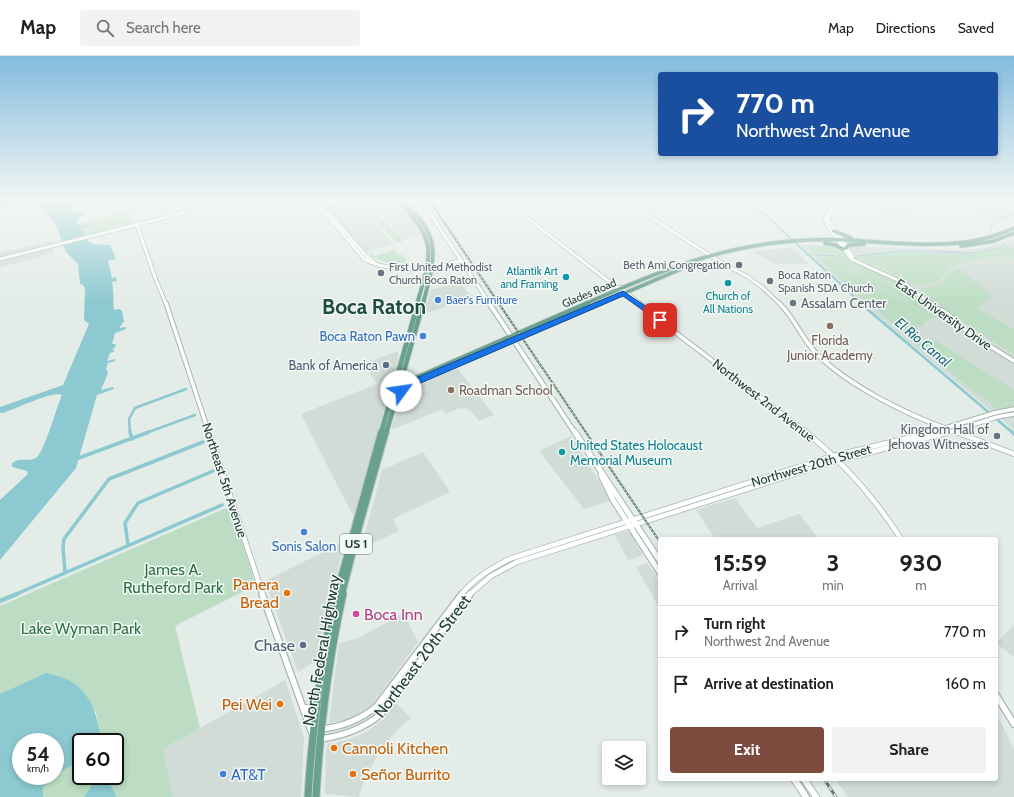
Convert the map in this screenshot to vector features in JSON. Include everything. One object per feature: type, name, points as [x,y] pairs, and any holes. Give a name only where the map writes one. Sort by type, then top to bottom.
[{"type":"main road","points":[[0,259],[98,235]]},
{"type":"main road","points":[[344,235],[368,262],[379,266],[430,267],[461,260]]},
{"type":"main road","points":[[344,235],[351,239]]},
{"type":"main road","points":[[347,235],[371,260],[400,266]]},
{"type":"main road","name":"US 1","points":[[393,388],[430,267],[426,235]]},
{"type":"main road","points":[[426,235],[431,238]]},
{"type":"main road","name":"US 1","points":[[404,372],[418,325],[434,251],[430,235]]},
{"type":"main road","points":[[444,235],[600,473],[611,496],[658,558]]},
{"type":"main road","points":[[841,235],[862,241]]},
{"type":"main road","name":"Glades Road","points":[[393,388],[623,291],[711,257],[787,243],[862,241],[957,244],[980,240],[997,235]]},
{"type":"main road","points":[[999,235],[999,240]]},
{"type":"main road","name":"Glades Road","points":[[802,242],[825,243],[840,241],[867,244],[962,246],[999,240],[1011,235]]},
{"type":"main road","points":[[825,243],[835,244],[844,248],[849,244],[867,244]]},
{"type":"main road","points":[[902,245],[908,243]]},
{"type":"main road","points":[[416,310],[420,316]]},
{"type":"main road","points":[[413,319],[418,325]]},
{"type":"main road","name":"Glades Road","points":[[397,393],[414,383],[512,339]]},
{"type":"main road","points":[[404,372],[408,377],[416,377]]},
{"type":"main road","name":"North Federal Highway","points":[[316,797],[316,706],[328,650],[358,537],[357,518],[404,372]]},
{"type":"main road","points":[[396,378],[400,384],[414,383]]},
{"type":"main road","points":[[393,388],[397,393]]},
{"type":"main road","name":"North Federal Highway","points":[[308,797],[317,737],[321,729],[332,609],[357,528],[382,438],[389,400],[393,388]]},
{"type":"main road","points":[[631,523],[658,570]]},
{"type":"main road","points":[[332,609],[335,611],[337,619]]},
{"type":"main road","points":[[795,781],[806,797]]},
{"type":"main road","points":[[805,781],[816,797]]},
{"type":"street","name":"Northeast 5th Avenue","points":[[140,235],[156,280],[170,313],[260,587],[303,707],[317,737]]},
{"type":"street","name":"Northwest 2nd Avenue","points":[[549,235],[792,420],[838,460],[879,506],[900,537]]},
{"type":"street","name":"Northwest 2nd Avenue","points":[[551,235],[623,291]]},
{"type":"street","points":[[676,235],[711,257],[754,281],[773,296],[783,306],[806,342],[828,364],[847,378],[896,407],[931,423],[1014,454]]},
{"type":"street","points":[[835,235],[840,241]]},
{"type":"street","points":[[836,235],[840,241]]},
{"type":"street","name":"East University Drive","points":[[840,241],[854,261],[899,280],[969,333],[1014,361]]},
{"type":"street","name":"East University Drive","points":[[844,248],[857,260],[906,282],[974,334],[1014,358]]},
{"type":"street","name":"Northwest 20th Street","points":[[631,523],[694,500],[946,429],[994,413],[1014,409]]},
{"type":"street","name":"Northwest 20th Street","points":[[631,523],[690,506],[833,456],[954,431],[992,418],[1014,414]]},
{"type":"street","points":[[982,417],[986,420]]},
{"type":"street","points":[[931,423],[936,428],[936,431]]},
{"type":"street","points":[[690,506],[694,500]]},
{"type":"street","name":"Northeast 20th Street","points":[[321,729],[346,725],[362,718],[381,702],[455,601],[476,578],[492,567],[509,559],[580,536],[631,523]]},
{"type":"street","name":"Northeast 20th Street","points":[[317,737],[346,735],[366,726],[386,708],[464,601],[481,583],[494,573],[517,562],[583,541],[631,523]]},
{"type":"street","points":[[580,536],[583,541]]},
{"type":"street","points":[[998,698],[1014,724]]},
{"type":"street","points":[[303,707],[310,709],[316,706]]},
{"type":"street","points":[[362,718],[366,726]]},
{"type":"shaded area","points":[[349,235],[385,235],[394,244],[364,252]]},
{"type":"shaded area","points":[[400,235],[420,235],[405,240]]},
{"type":"shaded area","points":[[1014,239],[1014,430],[841,285],[801,245],[964,250],[983,248]]},
{"type":"shaded area","points":[[53,240],[54,253],[0,267],[0,253]]},
{"type":"shaded area","points":[[792,247],[809,264],[777,264],[752,252]]},
{"type":"shaded area","points":[[458,281],[472,297],[430,312],[424,312],[431,290]]},
{"type":"shaded area","points":[[398,351],[398,360],[354,518],[301,414],[377,384],[364,364]]},
{"type":"shaded area","points":[[457,368],[494,415],[479,421],[471,411],[465,408],[457,409],[446,414],[442,409],[391,430],[402,393],[408,388]]},
{"type":"shaded area","points":[[571,436],[610,501],[584,509],[539,451]]},
{"type":"shaded area","points":[[423,452],[450,492],[393,519],[399,531],[361,549],[382,470]]},
{"type":"shaded area","points":[[735,498],[757,528],[799,514],[817,537],[714,537],[696,510]]},
{"type":"shaded area","points":[[630,532],[643,555],[628,560],[615,535]]},
{"type":"shaded area","points":[[345,541],[316,661],[298,672],[265,581]]},
{"type":"shaded area","points":[[647,563],[658,579],[658,606],[636,567]]},
{"type":"shaded area","points":[[403,613],[418,642],[373,704],[350,719],[329,723],[339,643],[359,638]]},
{"type":"shaded area","points":[[1014,625],[1014,657],[998,645],[998,641]]},
{"type":"shaded area","points":[[285,680],[304,737],[301,797],[173,797],[163,749]]},
{"type":"shaded area","points":[[396,703],[411,718],[397,730],[381,749],[365,778],[359,797],[325,794],[326,749],[328,744],[348,740],[368,731],[383,719]]},
{"type":"shaded area","points":[[998,717],[1014,749],[1014,797],[848,797],[836,781],[998,781]]},
{"type":"green space","points":[[85,235],[94,235],[84,237]]},
{"type":"green space","points":[[389,235],[398,235],[403,240],[402,242],[396,242]]},
{"type":"green space","points":[[1002,243],[1014,248],[1014,258],[990,258],[958,264],[949,269],[936,282],[923,285],[914,285],[893,273],[856,257],[892,252],[966,254],[1002,248],[1004,246]]},
{"type":"green space","points":[[807,246],[841,248],[847,257],[853,262],[877,271],[912,291],[848,265],[838,255],[849,268],[858,275],[929,316],[939,317],[925,321],[923,326],[913,328],[911,330],[925,343],[936,341],[1014,390],[1014,402],[998,404],[1014,403],[1014,407],[998,410],[991,405],[991,403],[977,394],[839,278],[816,256],[837,257],[837,254],[824,252],[814,253]]},
{"type":"green space","points":[[394,250],[398,255],[403,255],[407,260],[406,263],[381,261],[369,254],[372,253],[375,256]]},
{"type":"green space","points":[[849,266],[912,292],[942,316],[930,316],[858,274]]},
{"type":"green space","points":[[957,268],[990,293],[991,298],[978,306],[978,309],[1014,329],[1014,354],[971,328],[919,289],[941,284],[948,274]]},
{"type":"green space","name":"Lake Wyman Park","points":[[231,506],[256,585],[175,626],[200,728],[163,749],[173,797],[117,797],[116,794],[104,785],[124,785],[124,733],[100,733],[96,712],[46,673],[0,694],[0,606]]},
{"type":"green space","name":"Lake Wyman Park","points":[[72,765],[72,785],[92,785],[84,797],[42,797],[43,787],[45,785],[64,785],[64,770]]},
{"type":"water","points":[[60,235],[84,235],[86,240],[93,244],[110,245],[116,259],[108,261],[112,278],[116,277],[117,281],[112,282],[114,310],[119,309],[122,311],[124,321],[119,328],[126,327],[126,329],[115,333],[112,344],[115,344],[116,346],[111,351],[114,350],[114,352],[110,353],[107,361],[115,359],[115,361],[108,363],[106,369],[108,373],[101,390],[113,387],[114,389],[97,395],[76,468],[0,560],[0,500],[28,474],[27,471],[12,467],[12,463],[18,460],[36,458],[39,454],[43,448],[62,395],[51,395],[2,413],[0,413],[0,407],[63,385],[89,324],[84,320],[85,289],[83,285],[80,284],[78,264],[66,252]]},
{"type":"water","points":[[46,673],[58,676],[78,686],[93,707],[100,733],[72,733],[72,765],[64,770],[64,733],[12,733],[12,785],[45,785],[43,787],[43,797],[0,797],[0,694]]},
{"type":"water","points":[[92,785],[110,785],[117,797],[84,797]]},
{"type":"waterway","name":"El Rio Canal","points":[[787,235],[862,304]]},
{"type":"waterway","points":[[858,256],[903,251],[974,253],[1001,248],[1003,246],[1002,244]]},
{"type":"waterway","name":"El Rio Canal","points":[[806,255],[811,255]]},
{"type":"waterway","points":[[817,255],[836,256]]},
{"type":"waterway","name":"El Rio Canal","points":[[860,303],[1013,433]]},
{"type":"waterway","points":[[130,433],[129,419],[135,408],[186,389]]},
{"type":"waterway","points":[[146,433],[195,415]]},
{"type":"waterway","points":[[130,432],[132,438]]},
{"type":"waterway","points":[[132,438],[149,432]]},
{"type":"waterway","points":[[76,459],[132,438]]},
{"type":"waterway","points":[[65,572],[63,547],[64,539],[109,479],[203,442]]},
{"type":"waterway","points":[[128,545],[125,523],[138,503],[213,471]]},
{"type":"waterway","points":[[14,595],[222,505]]},
{"type":"waterway","points":[[0,601],[17,594]]},
{"type":"railway","points":[[452,235],[658,539]]},
{"type":"railway","points":[[825,781],[836,797]]},
{"type":"place","name":"Beth Ami Congregation","points":[[739,265]]},
{"type":"place","name":"First United Methodist Church Boca Raton","points":[[381,273]]},
{"type":"place","name":"Atlantik Art and Framing","points":[[566,277]]},
{"type":"place","name":"Boca Raton Spanish SDA Church","points":[[770,281]]},
{"type":"place","name":"Church of All Nations","points":[[728,283]]},
{"type":"place","name":"Baer's Furniture","points":[[438,300]]},
{"type":"place","name":"Assalam Center","points":[[793,303]]},
{"type":"place","name":"Florida Junior Academy","points":[[830,326]]},
{"type":"place","name":"Boca Raton Pawn","points":[[423,336]]},
{"type":"place","name":"Bank of America","points":[[386,365]]},
{"type":"place","name":"Roadman School","points":[[451,390]]},
{"type":"place","name":"Kingdom Hall of Jehovas Witnesses","points":[[997,436]]},
{"type":"place","name":"United States Holocaust Memorial Museum","points":[[562,452]]},
{"type":"place","name":"Sonis Salon","points":[[304,532]]},
{"type":"place","name":"Panera Bread","points":[[287,593]]},
{"type":"place","name":"Boca Inn","points":[[356,614]]},
{"type":"place","name":"Chase","points":[[303,645]]},
{"type":"place","name":"Pei Wei","points":[[280,704]]},
{"type":"place","name":"Cannoli Kitchen","points":[[334,748]]},
{"type":"place","name":"AT&T","points":[[223,774]]},
{"type":"place","name":"Señor Burrito","points":[[353,774]]},
{"type":"district","name":"Boca Raton","points":[[374,307]]},
{"type":"route","points":[[401,391],[414,383],[623,293],[660,320]]},
{"type":"park label","name":"James A. Rutheford Park","points":[[173,578]]}]
